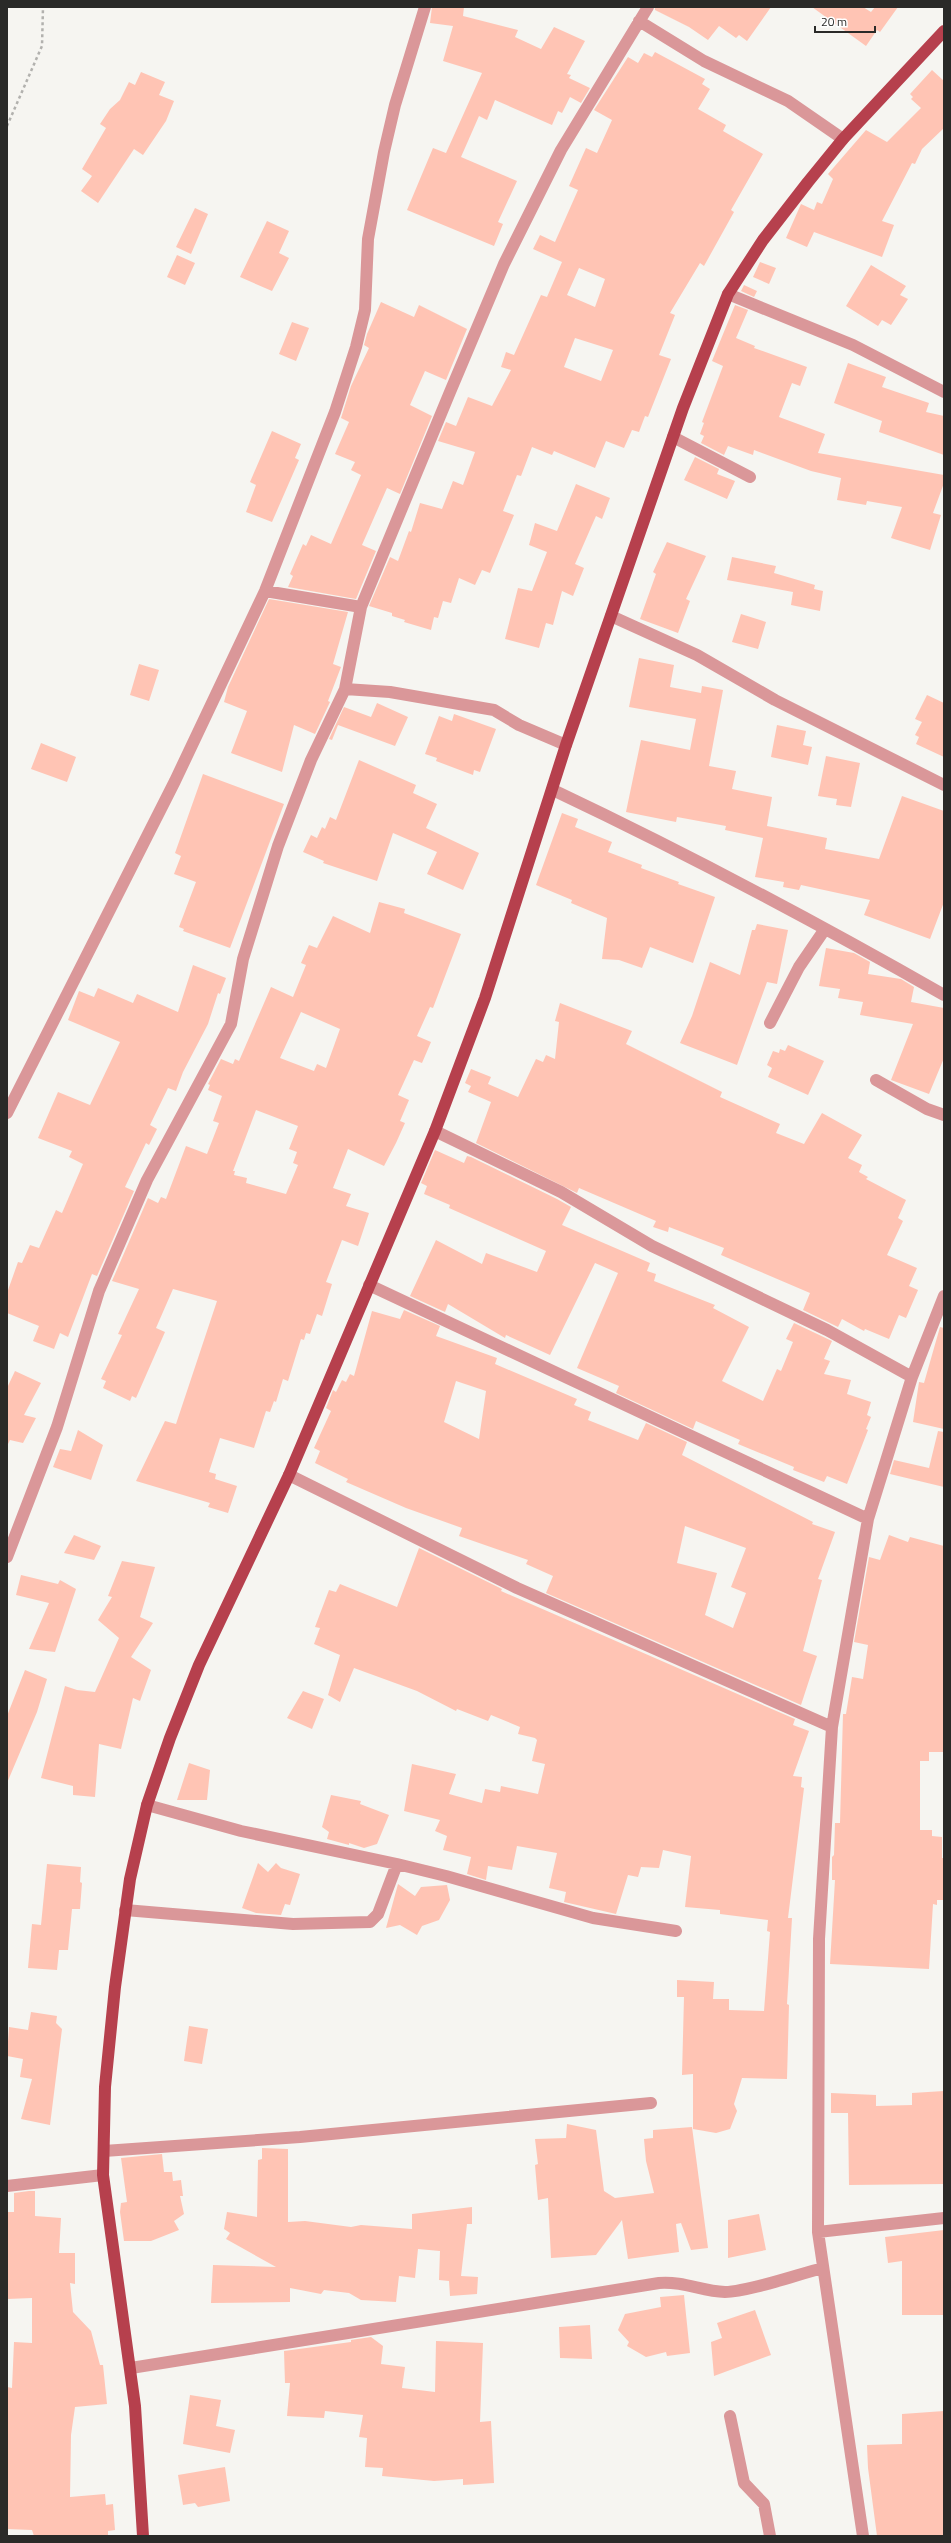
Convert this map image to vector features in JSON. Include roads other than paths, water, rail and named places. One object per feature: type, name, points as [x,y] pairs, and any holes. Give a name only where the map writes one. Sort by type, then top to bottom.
[{"type":"main road","points":[[143,2536],[139,2447],[131,2368],[119,2298],[103,2175],[104,2087],[125,1910],[130,1879],[147,1805],[170,1738],[199,1665],[289,1475],[435,1131],[485,998],[553,790],[566,744],[673,437],[709,337],[728,294],[763,240],[843,139],[944,31]]},
{"type":"street","points":[[7,1113],[175,781],[265,591],[335,412],[356,347],[365,310],[368,239],[384,152],[396,105],[425,7]]},
{"type":"street","points":[[7,1557],[57,1427],[99,1290],[147,1180],[231,1024],[243,959],[278,846],[311,760],[345,689],[362,607],[504,264],[561,150],[648,7]]},
{"type":"street","points":[[639,21],[704,61],[788,101],[843,139]]},
{"type":"street","points":[[728,294],[853,345],[944,392]]},
{"type":"street","points":[[673,437],[750,477]]},
{"type":"street","points":[[265,591],[362,607]]},
{"type":"street","points":[[611,616],[696,655],[775,700],[944,785]]},
{"type":"street","points":[[345,689],[390,692],[494,710],[519,725],[566,744]]},
{"type":"street","points":[[553,790],[645,833],[825,929],[944,995]]},
{"type":"street","points":[[770,1024],[799,967],[825,929]]},
{"type":"street","points":[[876,1080],[927,1109],[944,1114]]},
{"type":"street","points":[[435,1131],[561,1192],[652,1246],[827,1330],[912,1377]]},
{"type":"street","points":[[369,1285],[868,1518]]},
{"type":"street","points":[[862,2536],[818,2232],[819,1939],[832,1727],[868,1518],[912,1377],[944,1296]]},
{"type":"street","points":[[289,1475],[517,1588],[832,1727]]},
{"type":"street","points":[[147,1805],[241,1831],[446,1876],[593,1918],[676,1931]]},
{"type":"street","points":[[125,1910],[293,1924],[370,1922],[378,1914],[396,1864]]},
{"type":"street","points":[[104,2151],[300,2137],[651,2103]]},
{"type":"street","points":[[7,2186],[103,2175]]},
{"type":"street","points":[[818,2232],[944,2218]]},
{"type":"street","points":[[131,2368],[659,2283],[676,2281],[706,2290],[727,2292],[823,2268]]},
{"type":"street","points":[[730,2416],[744,2483],[764,2504],[770,2536]]}]
